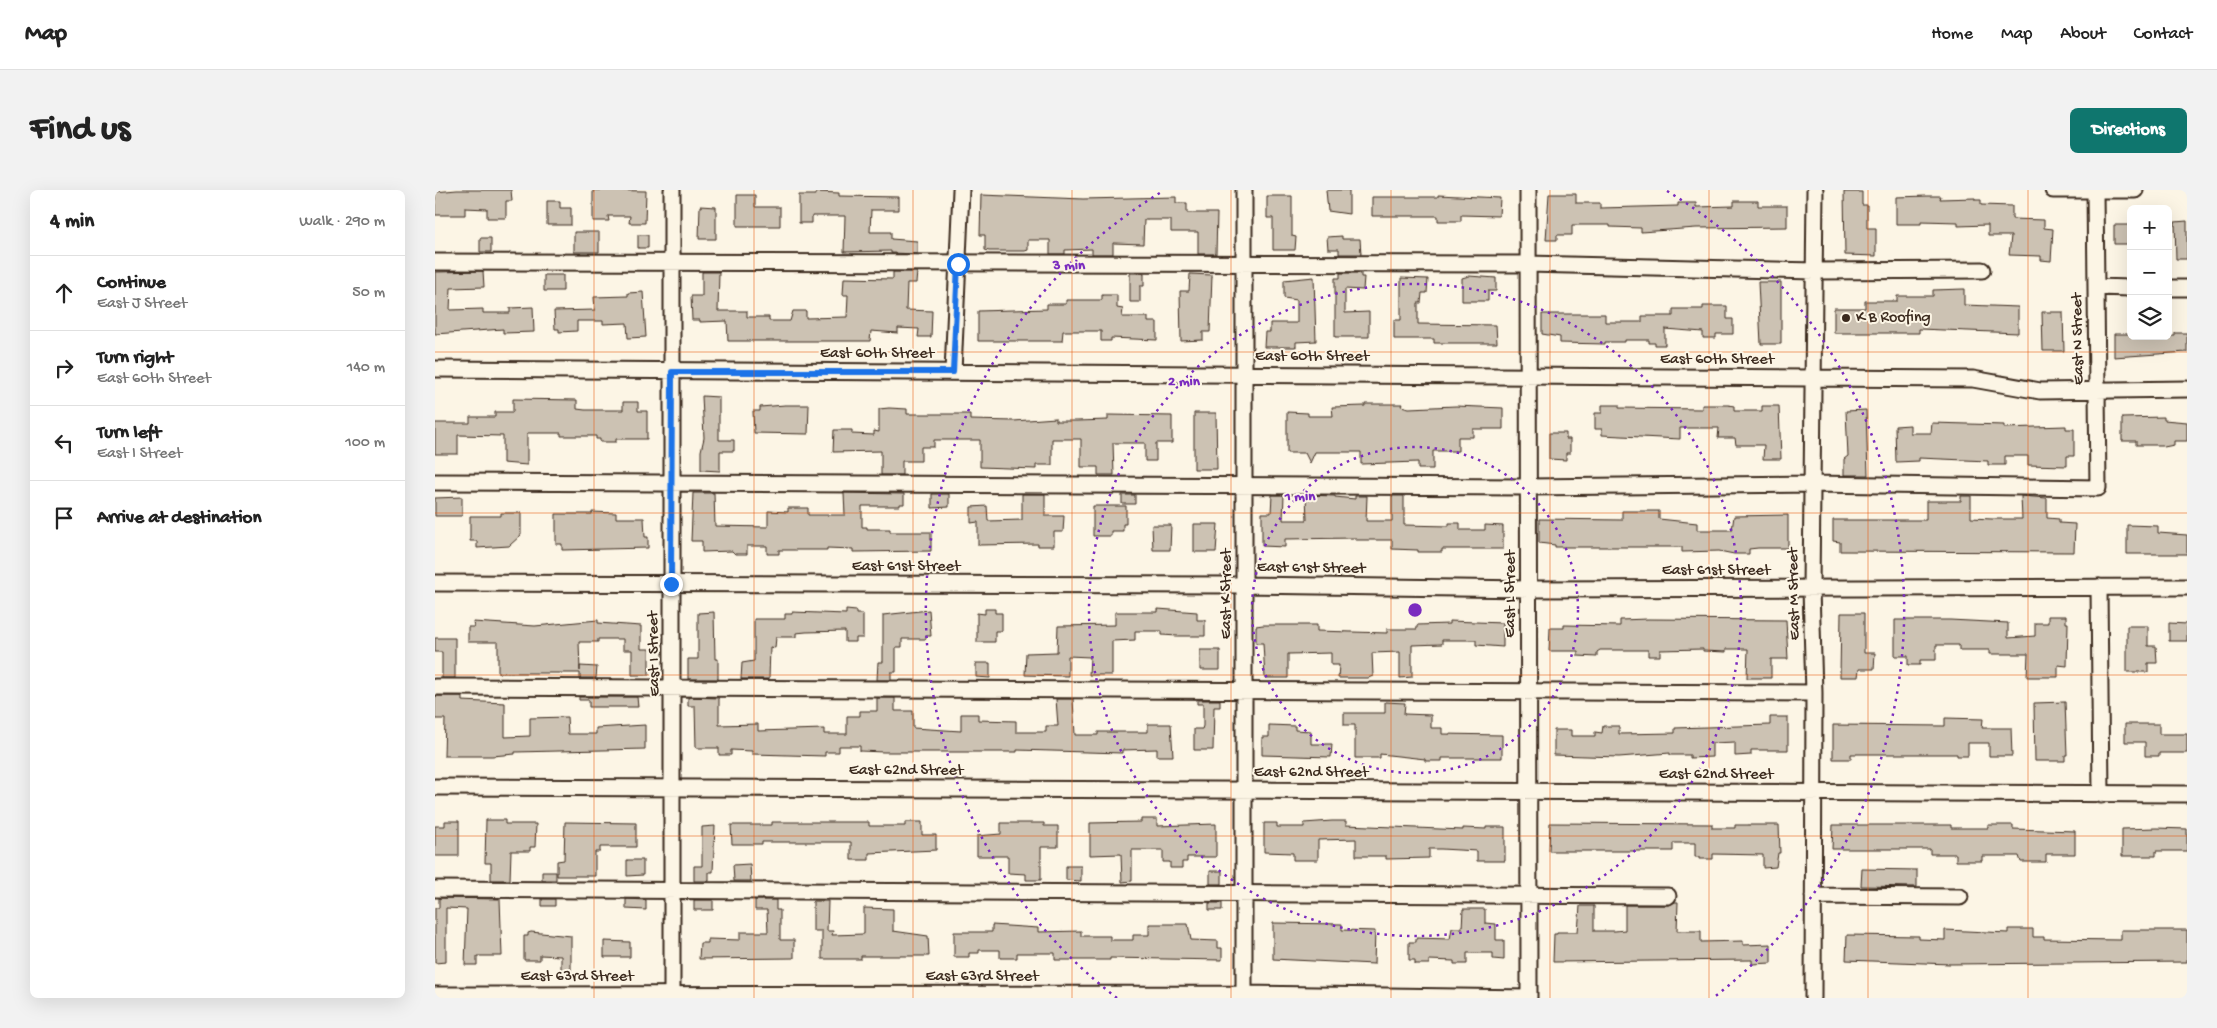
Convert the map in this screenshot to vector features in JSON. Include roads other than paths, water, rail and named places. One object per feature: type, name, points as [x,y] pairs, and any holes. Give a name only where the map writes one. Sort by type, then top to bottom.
[{"type":"street","name":"East I Street","points":[[672,190],[672,996]]},
{"type":"street","points":[[953,372],[961,190]]},
{"type":"street","name":"East K Street","points":[[1244,190],[1246,374],[1244,996]]},
{"type":"street","name":"East L Street","points":[[1528,190],[1529,998]]},
{"type":"street","name":"East M Street","points":[[1813,998],[1814,693],[1811,589],[1815,190]]},
{"type":"street","points":[[2053,190],[2135,190]]},
{"type":"street","name":"East N Street","points":[[1812,484],[2098,488],[2095,190]]},
{"type":"street","points":[[435,262],[1245,265],[1528,264],[1815,271],[1982,270]]},
{"type":"street","points":[[2096,288],[2127,288]]},
{"type":"street","points":[[2172,288],[2187,288]]},
{"type":"street","name":"East 60th Street","points":[[435,369],[1973,379],[2040,391],[2187,389]]},
{"type":"street","points":[[435,482],[1528,487],[1812,484]]},
{"type":"street","name":"East 61st Street","points":[[435,583],[1244,585],[1528,589],[2187,587]]},
{"type":"street","points":[[2099,587],[2101,795]]},
{"type":"street","points":[[435,687],[1814,693]]},
{"type":"street","name":"East 62nd Street","points":[[435,787],[2187,794]]},
{"type":"street","points":[[435,889],[1668,896]]},
{"type":"street","points":[[1813,896],[1960,897]]},
{"type":"street","name":"East 63rd Street","points":[[435,995],[1529,998]]},
{"type":"place","name":"K B Roofing","points":[[1846,318]]}]
